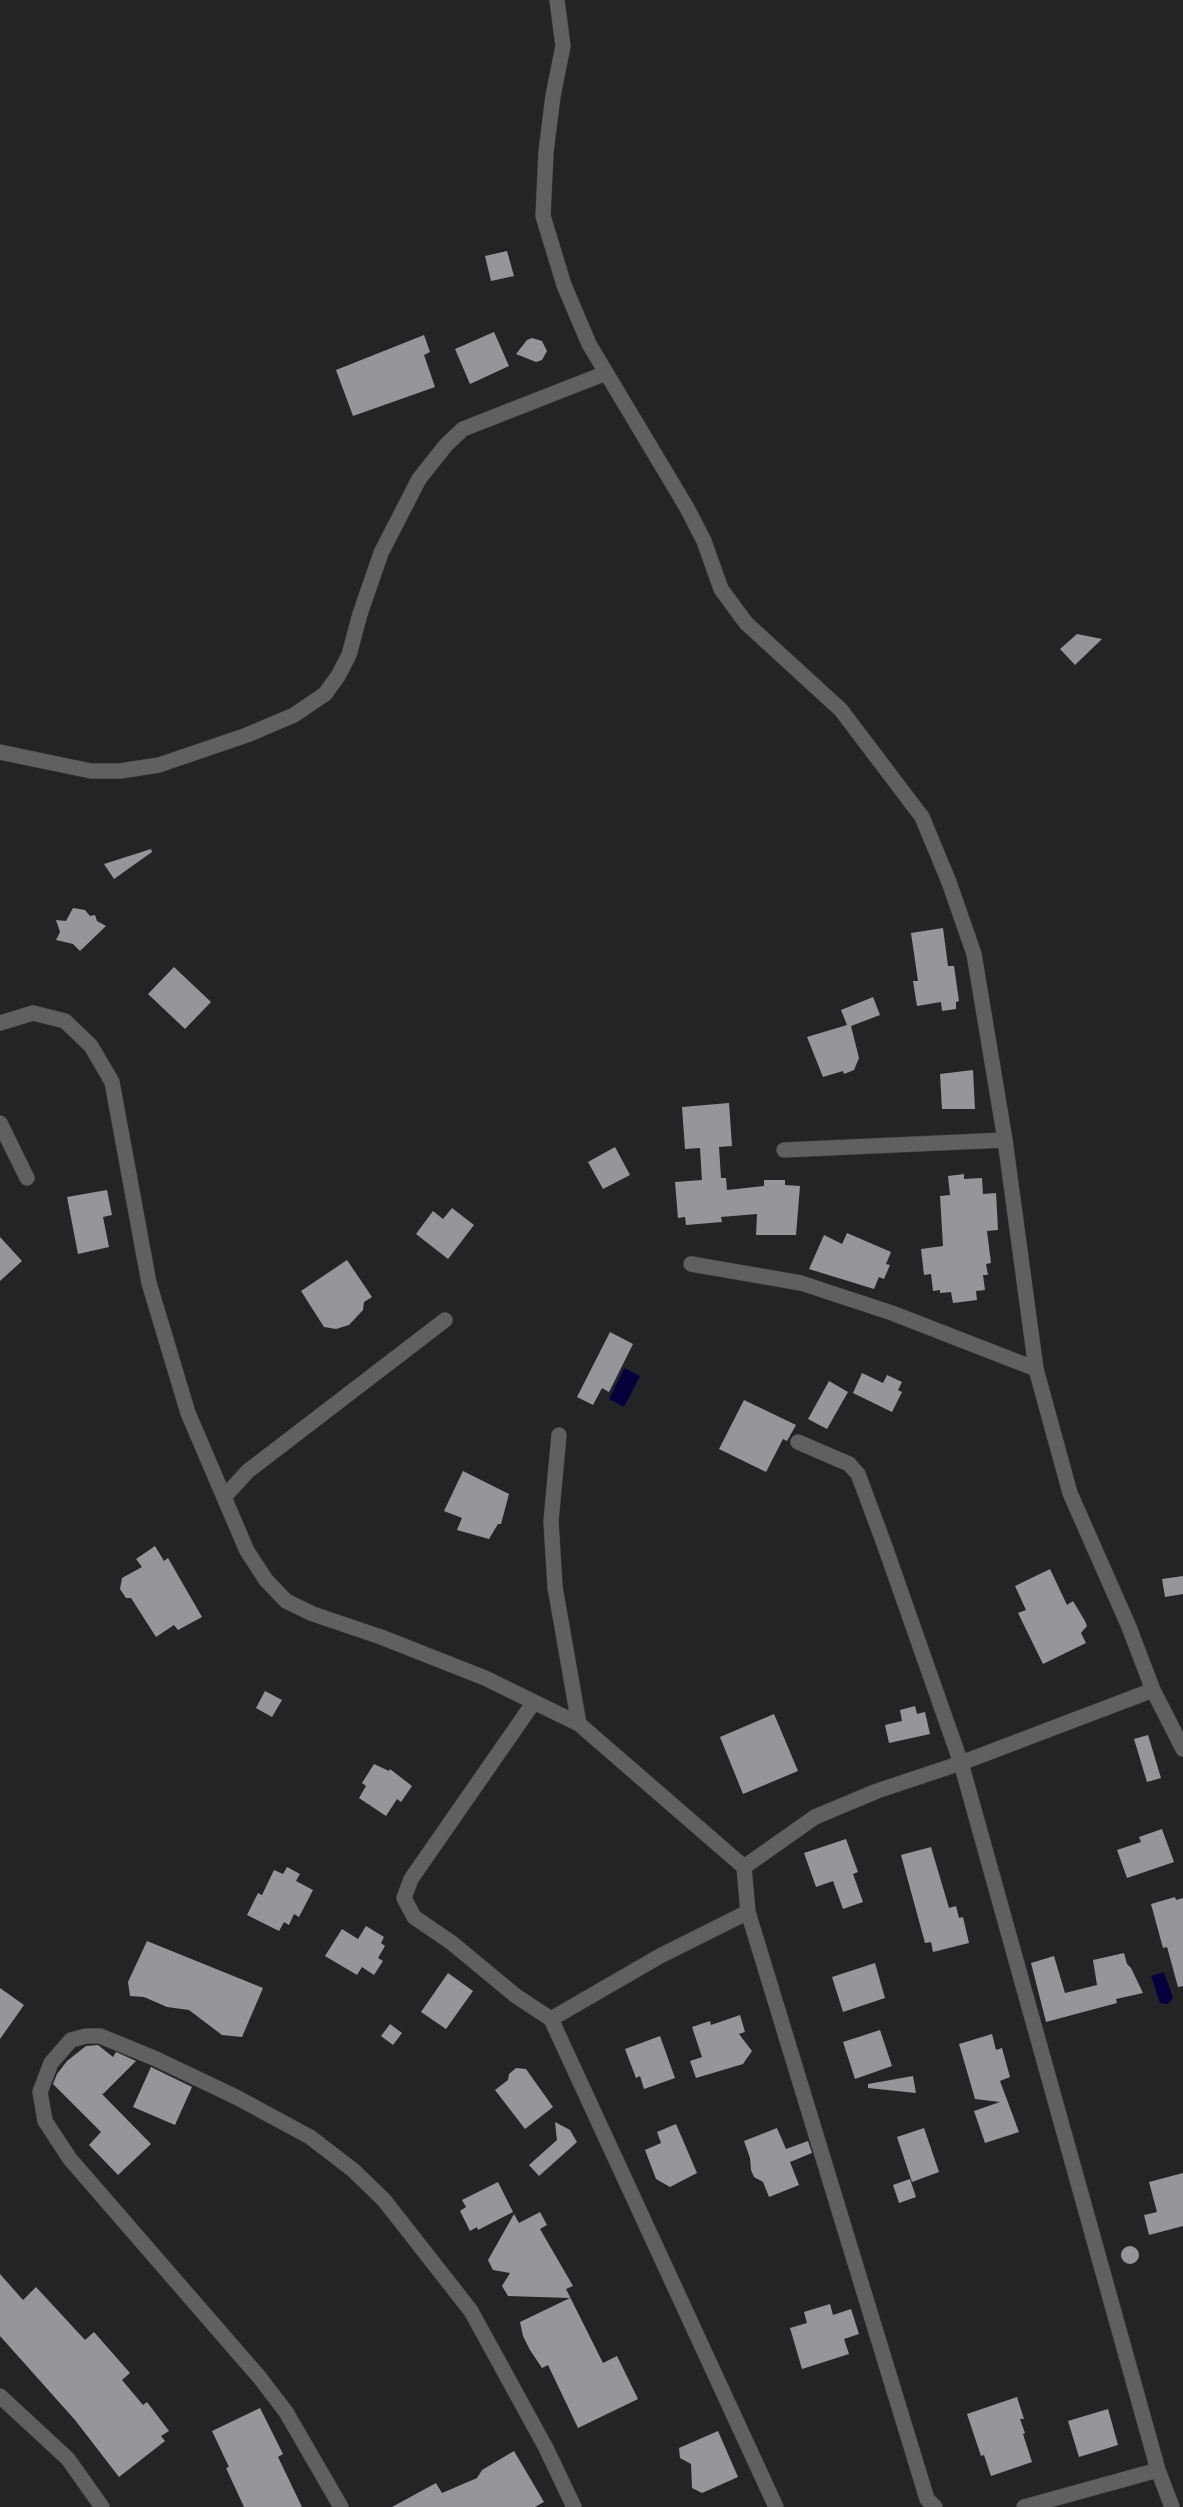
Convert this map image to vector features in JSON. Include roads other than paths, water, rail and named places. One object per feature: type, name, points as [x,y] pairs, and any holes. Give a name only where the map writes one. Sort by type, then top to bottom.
[{"type":"street","points":[[557,0],[563,46],[553,96],[546,152],[542,216],[564,285],[589,344],[687,508],[704,541],[721,589],[746,623],[841,710],[922,817],[949,882],[974,954],[1004,1140],[1036,1369],[1070,1493],[1129,1627],[1153,1690],[1183,1749]]},
{"type":"street","points":[[0,752],[91,771],[120,771],[159,766],[247,735],[294,715],[325,694],[338,676],[349,655],[360,614],[381,553],[419,479],[446,446],[463,429],[606,373]]},
{"type":"street","points":[[0,1023],[33,1013],[65,1021],[91,1046],[112,1082],[149,1283],[188,1413],[247,1551],[266,1580],[286,1601],[313,1614],[381,1637],[485,1678],[579,1724],[744,1867],[748,1912],[927,2499],[935,2507]]},
{"type":"street","points":[[0,1123],[27,1178]]},
{"type":"street","points":[[784,1150],[1004,1140]]},
{"type":"street","points":[[691,1264],[801,1283],[892,1313],[1036,1369]]},
{"type":"street","points":[[225,1496],[248,1471],[445,1320]]},
{"type":"street","points":[[559,1435],[551,1521],[555,1587],[579,1724]]},
{"type":"street","points":[[798,1442],[849,1464],[858,1474],[961,1763],[1158,2470],[1172,2507]]},
{"type":"street","points":[[744,1867],[815,1817],[877,1791],[961,1763],[1153,1690]]},
{"type":"street","points":[[534,1702],[411,1879],[404,1898],[414,1917],[452,1943],[516,1996],[552,2019],[776,2507]]},
{"type":"street","points":[[552,2019],[660,1956],[748,1912]]},
{"type":"street","points":[[341,2507],[286,2412],[253,2371],[70,2159],[45,2121],[40,2092],[51,2063],[71,2040],[86,2036],[100,2036],[154,2058],[236,2097],[310,2137],[353,2170],[384,2200],[471,2310],[546,2448],[574,2507]]},
{"type":"street","points":[[0,2396],[68,2459],[102,2507]]},
{"type":"street","points":[[1024,2507],[1158,2470]]}]
